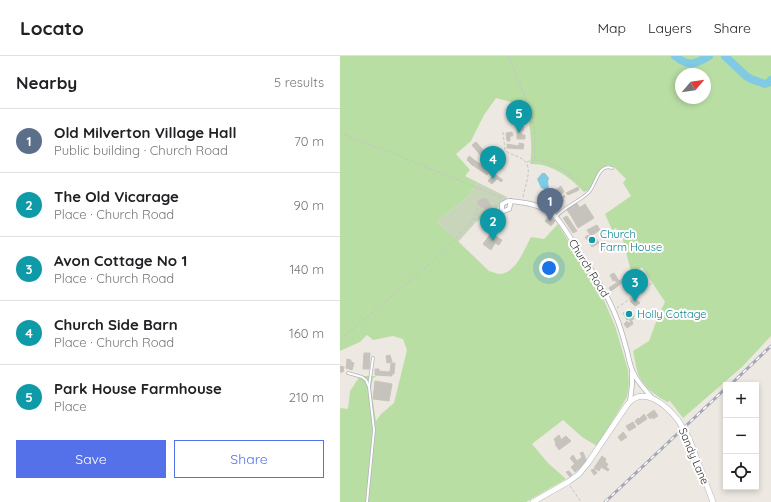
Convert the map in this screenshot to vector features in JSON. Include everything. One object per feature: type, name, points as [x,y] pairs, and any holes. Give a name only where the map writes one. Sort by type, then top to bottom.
[{"type":"street","name":"Church Road","points":[[510,201],[539,207],[556,217],[565,228],[608,298],[623,336],[631,368],[632,385],[630,401]]},
{"type":"street","name":"Church Road","points":[[631,368],[639,383],[652,398]]},
{"type":"street","points":[[533,502],[579,474],[630,401],[637,397],[652,398]]},
{"type":"street","name":"Sandy Lane","points":[[652,398],[667,407],[678,420],[689,438],[713,502]]},
{"type":"lane","points":[[556,217],[588,193],[602,169],[607,166],[612,168]]},
{"type":"lane","points":[[367,502],[374,430],[369,387],[373,358]]},
{"type":"lane","points":[[348,373],[370,378]]},
{"type":"lane","points":[[363,377],[369,387]]},
{"type":"path","points":[[508,56],[523,91],[532,120],[535,134],[535,160]]},
{"type":"path","points":[[503,132],[505,150],[526,162],[528,171],[524,199]]},
{"type":"path","points":[[340,133],[510,201]]},
{"type":"path","points":[[526,162],[541,160],[552,164],[577,180],[588,193]]},
{"type":"path","points":[[538,202],[541,198],[561,186]]},
{"type":"path","points":[[340,340],[437,258],[473,220],[487,213],[500,201],[510,201]]},
{"type":"path","points":[[473,220],[479,206],[482,207],[487,213]]},
{"type":"path","points":[[617,308],[652,283]]},
{"type":"path","points":[[570,485],[581,502]]},
{"type":"green space","points":[[340,56],[771,56],[771,336],[742,367],[683,418],[670,401],[667,402],[663,400],[647,387],[641,380],[636,367],[633,351],[649,341],[665,302],[642,267],[632,275],[622,237],[616,228],[612,230],[605,214],[631,196],[623,183],[626,179],[614,167],[608,165],[602,168],[589,190],[584,192],[573,181],[553,168],[538,164],[530,164],[531,135],[526,106],[496,98],[484,115],[471,141],[456,154],[470,170],[465,176],[477,182],[469,196],[437,221],[489,271],[501,274],[507,272],[516,264],[523,254],[531,237],[544,239],[558,224],[602,296],[615,326],[628,370],[629,384],[627,397],[597,446],[582,437],[563,420],[532,444],[548,463],[566,479],[526,502],[340,502],[340,408],[348,409],[350,391],[360,376],[376,376],[373,378],[371,388],[376,421],[381,414],[394,403],[407,350],[403,339],[393,336],[373,340],[367,335],[360,342],[340,351]]},
{"type":"green space","points":[[477,182],[507,197],[495,211],[476,222],[458,242],[437,221],[469,196]]},
{"type":"water","points":[[542,173],[545,173],[549,178],[549,188],[546,190],[541,188],[537,179]]},
{"type":"building","points":[[517,125],[524,126],[523,131],[521,131],[522,135],[525,135],[525,139],[517,139]]},
{"type":"building","points":[[512,132],[513,136],[510,136],[510,141],[507,141],[506,133]]},
{"type":"building","points":[[476,142],[486,153],[481,156],[472,145]]},
{"type":"building","points":[[519,143],[524,144],[523,149],[507,148],[507,144],[519,146]]},
{"type":"building","points":[[469,156],[477,162],[473,166],[467,160]]},
{"type":"building","points":[[477,162],[490,171],[487,175],[474,166]]},
{"type":"building","points":[[490,170],[494,174],[492,176],[488,173]]},
{"type":"building","points":[[494,174],[503,180],[501,182],[497,179],[492,184],[488,181]]},
{"type":"building","points":[[561,186],[564,192],[560,195],[560,197],[561,199],[564,195],[565,197],[563,199],[564,201],[559,203],[553,193]]},
{"type":"building","points":[[578,187],[579,190],[568,195],[566,193]]},
{"type":"building","points":[[483,198],[484,200],[486,198],[492,207],[487,211],[477,202]]},
{"type":"building","points":[[576,202],[580,208],[570,214],[566,209]]},
{"type":"building","points":[[585,204],[594,218],[578,228],[570,214]]},
{"type":"building","points":[[549,216],[555,221],[551,226],[545,221]]},
{"type":"building","points":[[567,216],[577,231],[573,233],[563,218]]},
{"type":"building","points":[[597,225],[600,230],[591,236],[587,230]]},
{"type":"building","points":[[491,233],[502,240],[499,245],[495,243],[491,250],[483,244]]},
{"type":"building","name":"Church Farm House","points":[[588,235],[592,238],[596,238],[599,243],[592,247],[585,237]]},
{"type":"building","points":[[605,244],[608,248],[604,250],[602,246]]},
{"type":"building","points":[[614,273],[619,281],[613,281],[610,275]]},
{"type":"building","points":[[625,277],[637,293],[632,296],[622,283],[611,291],[609,288]]},
{"type":"building","points":[[634,298],[640,303],[635,306],[630,301]]},
{"type":"building","name":"Holly Cottage","points":[[631,310],[634,319],[630,321],[629,319],[627,320],[623,313]]},
{"type":"building","points":[[627,321],[628,323],[632,321],[633,324],[627,328],[624,324]]},
{"type":"building","points":[[364,353],[370,353],[369,369],[363,369]]},
{"type":"building","points":[[390,355],[392,362],[387,363],[386,356]]},
{"type":"building","points":[[347,359],[354,363],[352,370],[346,368]]},
{"type":"building","points":[[391,363],[395,363],[394,374],[392,374],[392,376],[375,375],[375,369],[379,369],[379,371],[390,371]]},
{"type":"building","points":[[340,366],[344,367],[343,372],[340,372]]},
{"type":"building","points":[[375,381],[392,384],[389,401],[373,399]]},
{"type":"building","points":[[654,410],[658,416],[650,419],[647,415]]},
{"type":"building","points":[[644,414],[647,419],[638,425],[635,421]]},
{"type":"building","points":[[633,422],[636,427],[629,431],[626,426]]},
{"type":"building","points":[[623,432],[627,437],[621,441],[618,437]]},
{"type":"building","points":[[559,435],[561,439],[556,443],[554,439]]},
{"type":"building","points":[[566,436],[571,441],[559,450],[555,444]]},
{"type":"building","points":[[583,452],[587,462],[575,472],[571,467],[575,464],[570,458],[573,455],[577,461],[582,457],[580,453]]},
{"type":"building","points":[[602,456],[606,459],[605,462],[608,464],[606,467],[609,469],[608,471],[601,467],[599,471],[594,468]]},
{"type":"building","points":[[594,469],[597,473],[594,475],[591,470]]},
{"type":"building","points":[[569,471],[572,475],[570,477],[566,472]]},
{"type":"waterway","points":[[675,56],[680,60],[692,64],[709,56]]},
{"type":"waterway","points":[[725,56],[751,79],[765,84],[771,80]]},
{"type":"railway","points":[[733,382],[771,346]]},
{"type":"railway","points":[[605,502],[723,391]]},
{"type":"place","name":"Park House Farmhouse","points":[[519,133]]},
{"type":"place","name":"Church Side Barn","points":[[493,179]]},
{"type":"place","name":"Old Milverton Village Hall","points":[[550,221]]},
{"type":"place","name":"Church Farm House","points":[[592,240]]},
{"type":"place","name":"The Old Vicarage","points":[[493,241]]},
{"type":"place","name":"Avon Cottage No 1","points":[[635,302]]},
{"type":"place","name":"Holly Cottage","points":[[629,314]]}]
